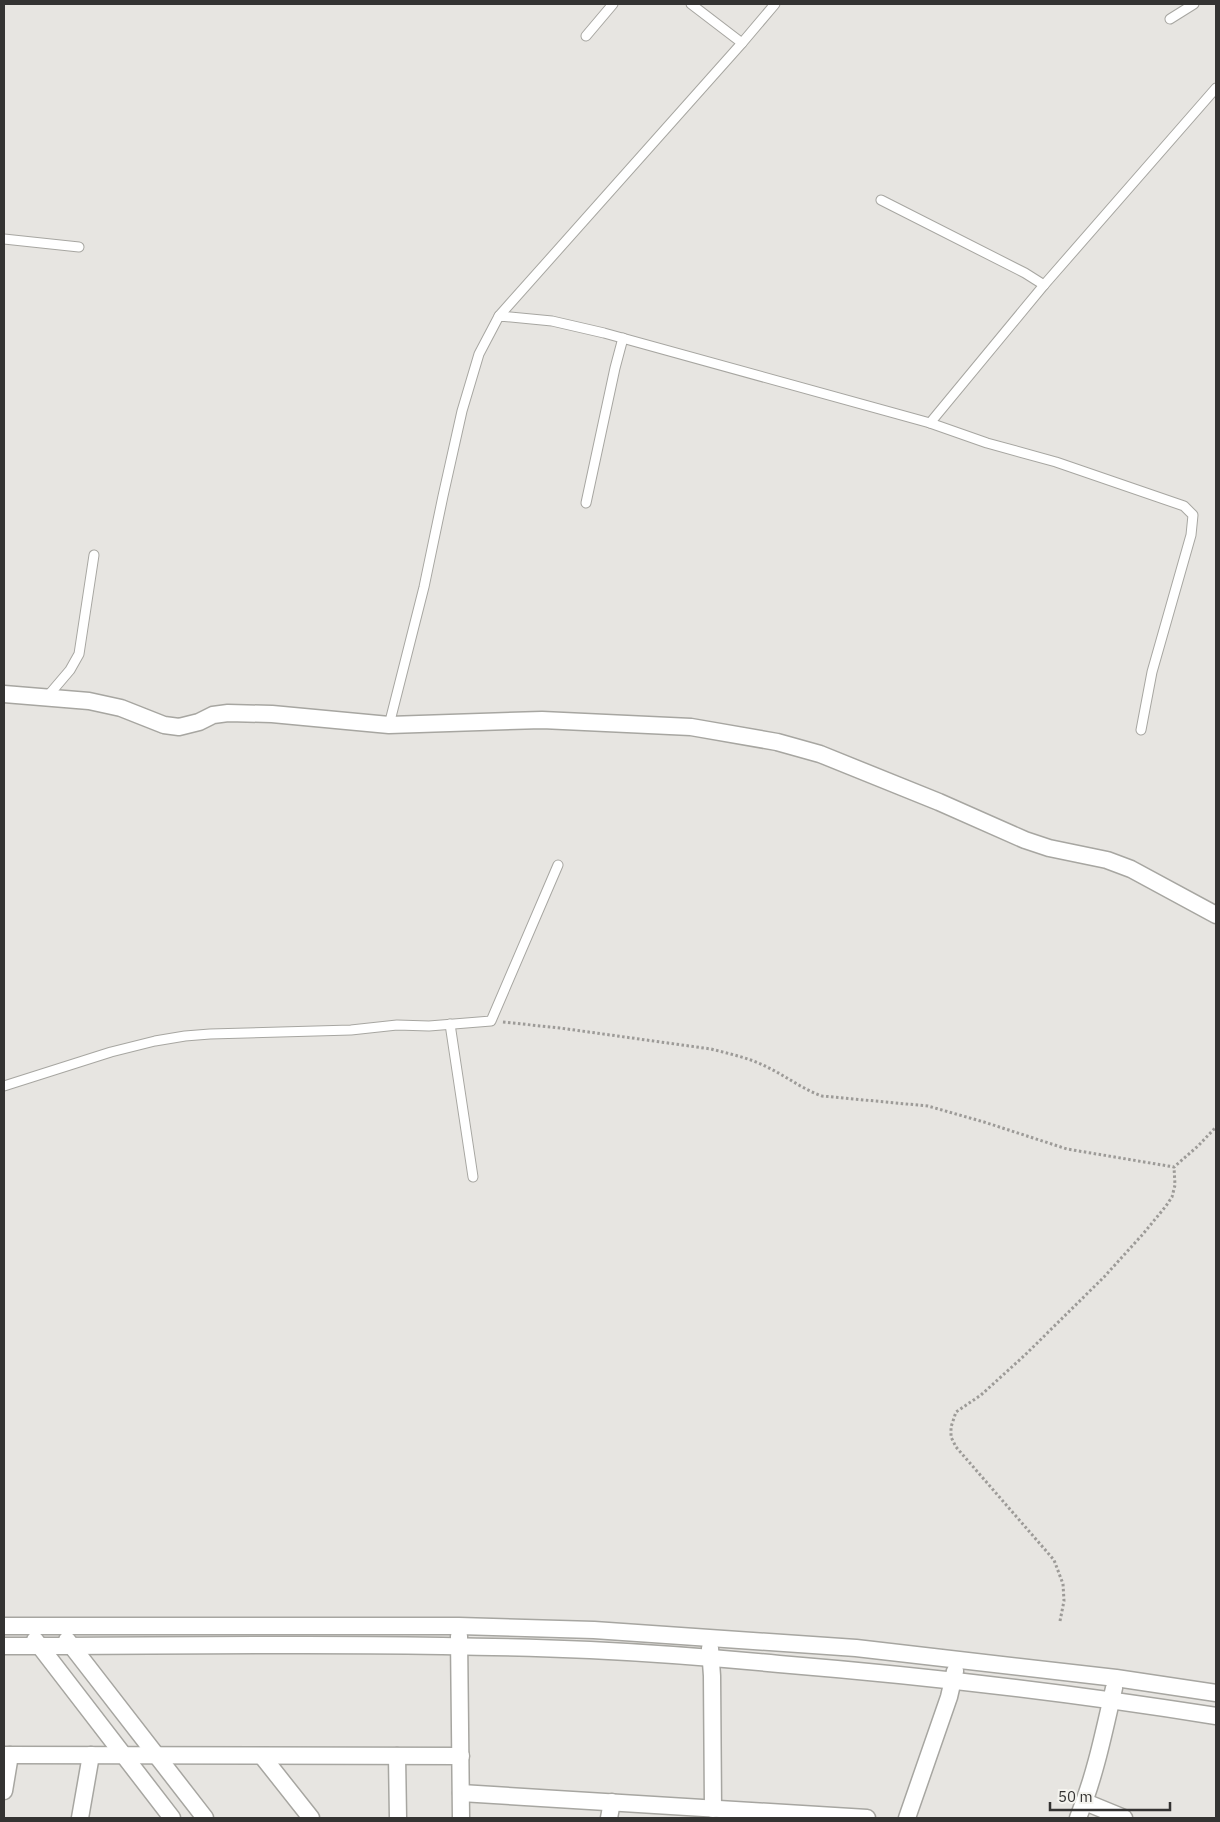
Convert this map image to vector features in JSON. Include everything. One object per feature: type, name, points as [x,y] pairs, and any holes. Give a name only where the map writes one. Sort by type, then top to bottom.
[{"type":"street","points":[[4,694],[89,701],[121,708],[164,725],[179,727],[199,722],[213,715],[228,714],[272,714],[388,725],[542,720],[691,727],[776,742],[829,758],[939,802],[1025,840],[1049,848],[1107,860],[1131,869],[1216,915]]},
{"type":"street","points":[[4,1626],[459,1626],[594,1630],[856,1648],[1116,1678],[1216,1692]]},
{"type":"street","points":[[25,1626],[124,1755],[168,1816]]},
{"type":"street","points":[[56,1626],[205,1818]]},
{"type":"street","points":[[459,1626],[461,1818]]},
{"type":"street","points":[[709,1638],[711,1658],[713,1809]]},
{"type":"street","points":[[4,1646],[459,1646],[594,1650],[711,1658],[952,1680],[1111,1699],[1216,1716]]},
{"type":"street","points":[[907,1818],[949,1697],[958,1659]]},
{"type":"street","points":[[1078,1818],[1109,1716],[1116,1678]]},
{"type":"street","points":[[4,1791],[7,1755],[461,1756]]},
{"type":"street","points":[[80,1818],[90,1756]]},
{"type":"street","points":[[262,1756],[311,1818]]},
{"type":"street","points":[[397,1756],[398,1818]]},
{"type":"street","points":[[168,1816],[174,1779]]},
{"type":"street","points":[[461,1792],[713,1809],[752,1815],[867,1818]]},
{"type":"street","points":[[608,1818],[612,1802]]},
{"type":"street","points":[[1084,1802],[1124,1818]]},
{"type":"lane","points":[[586,36],[613,4]]},
{"type":"lane","points":[[692,4],[742,44]]},
{"type":"lane","points":[[388,725],[424,587],[442,496],[462,411],[479,354],[499,316],[742,44],[775,4]]},
{"type":"lane","points":[[1170,20],[1194,4]]},
{"type":"lane","points":[[930,423],[1044,285],[1216,88]]},
{"type":"lane","points":[[881,200],[1025,273],[1044,285]]},
{"type":"lane","points":[[4,239],[79,248]]},
{"type":"lane","points":[[499,316],[552,321],[622,338],[930,423],[987,443],[1086,471],[1117,484],[1184,506],[1193,515],[1191,535],[1152,672],[1141,730]]},
{"type":"lane","points":[[586,502],[622,338]]},
{"type":"lane","points":[[47,697],[70,670],[79,654],[94,555]]},
{"type":"lane","points":[[4,1086],[111,1052],[185,1036],[351,1030],[491,1021],[558,865]]},
{"type":"lane","points":[[450,1024],[473,1177]]},
{"type":"path","points":[[491,1021],[560,1028],[735,1055],[766,1066],[810,1092],[822,1096],[928,1106],[1067,1149],[1174,1167]]},
{"type":"path","points":[[1060,1621],[1064,1601],[1063,1584],[1054,1560],[956,1447],[951,1437],[951,1428],[956,1412],[982,1395],[1104,1277],[1166,1206],[1174,1191],[1174,1167],[1216,1127]]}]
